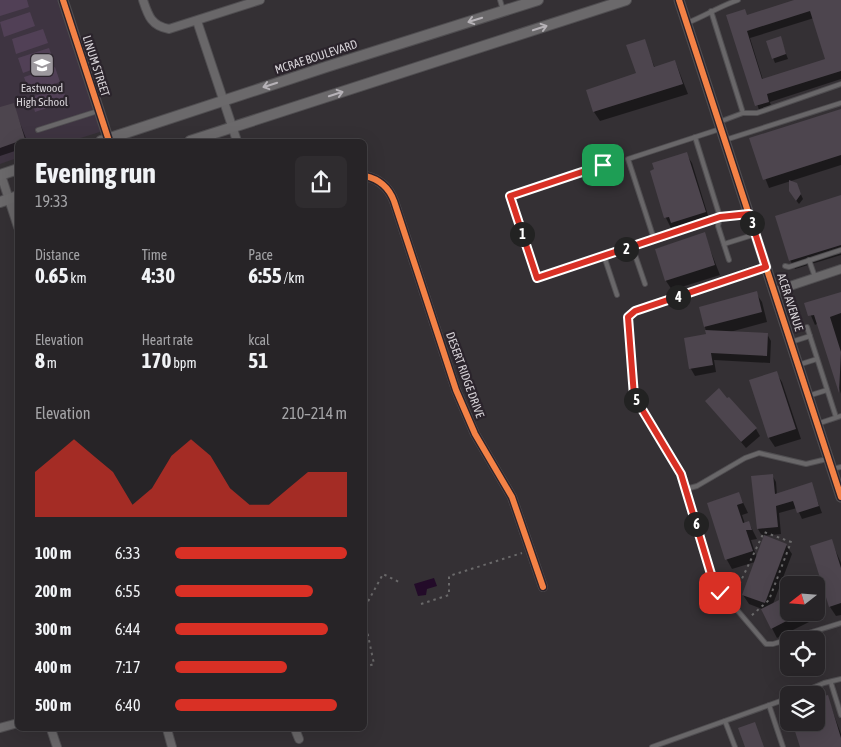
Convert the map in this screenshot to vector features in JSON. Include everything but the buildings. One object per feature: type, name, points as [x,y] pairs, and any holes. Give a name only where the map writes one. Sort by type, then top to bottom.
[{"type":"main road","name":"MCRAE BOULEVARD","points":[[110,139],[538,0]]},
{"type":"main road","points":[[196,139],[626,0]]},
{"type":"main road","points":[[0,175],[15,170]]},
{"type":"street","name":"LINUM STREET","points":[[62,0],[99,110],[107,139]]},
{"type":"street","points":[[143,0],[150,18],[161,28],[169,28],[197,21],[260,0]]},
{"type":"street","name":"ACER AVENUE","points":[[679,0],[817,424],[829,459],[837,468],[841,497]]},
{"type":"street","points":[[197,21],[236,139]]},
{"type":"street","points":[[0,175],[15,218]]},
{"type":"street","name":"DESERT RIDGE DRIVE","points":[[367,177],[379,182],[386,188],[394,201],[456,390],[475,434],[512,497],[543,587]]},
{"type":"street","points":[[774,291],[841,269]]},
{"type":"street","points":[[0,728],[15,724]]},
{"type":"street","points":[[52,731],[57,747]]},
{"type":"street","points":[[168,731],[172,747]]},
{"type":"street","points":[[296,731],[299,739]]},
{"type":"lane","points":[[500,0],[503,11]]},
{"type":"lane","points":[[687,23],[738,0]]},
{"type":"lane","points":[[711,11],[743,113]]},
{"type":"lane","points":[[654,239],[628,159],[695,137],[743,113],[757,112],[841,84]]},
{"type":"lane","points":[[725,140],[841,103]]},
{"type":"lane","points":[[38,130],[99,110]]},
{"type":"lane","points":[[695,137],[720,217],[718,226],[729,260]]},
{"type":"lane","points":[[603,165],[510,196],[537,278],[720,217],[749,214]]},
{"type":"lane","points":[[724,244],[756,234]]},
{"type":"lane","points":[[632,246],[645,284]]},
{"type":"lane","points":[[785,266],[789,267],[841,250]]},
{"type":"lane","points":[[604,256],[617,295]]},
{"type":"lane","points":[[809,260],[815,278]]},
{"type":"lane","points":[[766,267],[635,311],[628,317],[634,396],[681,474],[714,584],[745,621],[766,644],[773,644],[841,623]]},
{"type":"lane","points":[[807,327],[827,390],[839,417],[817,424]]},
{"type":"lane","points":[[791,342],[810,336]]},
{"type":"lane","points":[[798,365],[817,359]]},
{"type":"lane","points":[[808,396],[827,390]]},
{"type":"lane","points":[[686,489],[697,486],[745,458],[759,453],[806,464],[829,459]]},
{"type":"lane","points":[[817,686],[841,679]]},
{"type":"lane","points":[[831,683],[841,714]]},
{"type":"lane","points":[[652,747],[780,702]]},
{"type":"lane","points":[[769,706],[783,747]]},
{"type":"lane","points":[[725,721],[735,747]]},
{"type":"path","points":[[727,601],[739,586],[764,532],[791,542],[769,600],[745,621]]},
{"type":"path","points":[[421,604],[449,595],[449,576],[531,550]]},
{"type":"path","points":[[367,603],[383,574],[399,582]]},
{"type":"path","points":[[367,631],[374,664],[367,666]]},
{"type":"shaded area","name":"Eastwood High School","points":[[0,0],[62,0],[106,130],[77,139],[15,139],[15,159],[0,164]]},
{"type":"shaded area","points":[[0,0],[27,0],[29,7],[0,16]]},
{"type":"shaded area","points":[[30,12],[35,26],[4,37],[0,22]]},
{"type":"shaded area","points":[[43,29],[48,43],[16,54],[12,39]]},
{"type":"shaded area","points":[[49,48],[54,62],[23,73],[18,58]]},
{"type":"shaded area","points":[[55,67],[60,82],[29,92],[24,77]]},
{"type":"shaded area","points":[[62,87],[67,101],[35,112],[31,97]]},
{"type":"shaded area","points":[[434,578],[437,586],[427,589],[426,595],[418,596],[414,584]]},
{"type":"cycle path","points":[[63,0],[108,139]]},
{"type":"cycle path","points":[[679,0],[841,497]]},
{"type":"cycle path","points":[[367,177],[375,179],[383,185],[394,201],[456,390],[475,434],[512,497],[543,587]]},
{"type":"place","name":"Eastwood High School","points":[[42,65]]},
{"type":"route","points":[[603,165],[510,196],[537,278],[720,217],[736,217],[749,214],[766,267],[635,311],[630,313],[628,317],[634,396],[681,474],[714,584],[720,593]]}]
